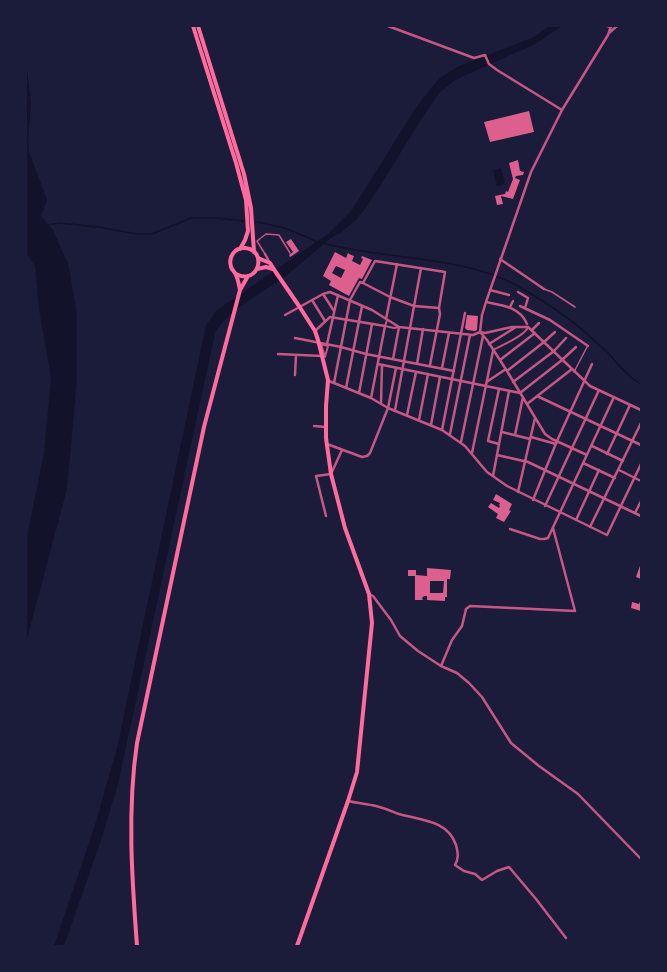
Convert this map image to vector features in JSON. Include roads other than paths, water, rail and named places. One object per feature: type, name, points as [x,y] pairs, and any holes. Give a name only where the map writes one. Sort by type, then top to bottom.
[{"type":"main road","points":[[194,26],[236,162],[246,200],[248,231],[240,249]]},
{"type":"main road","points":[[198,26],[244,174],[252,208],[254,252]]},
{"type":"main road","points":[[240,291],[236,274],[232,270],[230,261],[233,253],[240,249],[247,248],[254,252],[259,258],[270,264],[281,278],[314,331],[319,342],[324,356],[328,380],[326,427],[331,474],[345,528],[368,594],[372,623],[357,772],[297,946]]},
{"type":"main road","points":[[259,258],[265,254]]},
{"type":"main road","points":[[137,946],[131,818],[133,774],[137,743],[202,433],[240,291],[248,276],[257,269],[259,258]]},
{"type":"main road","points":[[257,269],[266,267],[270,264]]},
{"type":"main road","points":[[266,267],[274,270]]},
{"type":"main road","points":[[236,274],[248,276]]},
{"type":"street","points":[[388,26],[474,58],[485,55],[489,64],[562,110]]},
{"type":"street","points":[[556,442],[546,434],[500,360],[480,332],[482,315],[530,172],[562,110],[608,35],[611,27],[607,26]]},
{"type":"street","points":[[608,35],[617,26]]},
{"type":"street","points":[[265,254],[270,264]]},
{"type":"street","points":[[500,259],[544,289]]},
{"type":"street","points":[[334,383],[350,300],[360,282],[363,283],[375,260],[445,272],[439,308],[440,314],[430,366]]},
{"type":"street","points":[[371,398],[397,264]]},
{"type":"street","points":[[395,410],[421,268]]},
{"type":"street","points":[[363,283],[390,297],[414,306],[439,308]]},
{"type":"street","points":[[490,290],[510,295]]},
{"type":"street","points":[[285,314],[323,294],[330,292],[362,306],[399,327]]},
{"type":"street","points":[[518,292],[528,298],[525,308]]},
{"type":"street","points":[[323,294],[334,311]]},
{"type":"street","points":[[327,344],[338,295]]},
{"type":"street","points":[[312,300],[325,320]]},
{"type":"street","points":[[510,307],[512,301]]},
{"type":"street","points":[[486,302],[510,307],[522,315],[527,324]]},
{"type":"street","points":[[346,388],[362,306]]},
{"type":"street","points":[[520,306],[550,320],[588,346]]},
{"type":"street","points":[[442,430],[465,313]]},
{"type":"street","points":[[314,331],[330,317],[394,328],[423,329],[470,335],[475,335],[480,332],[485,333],[516,327],[528,327],[584,381],[641,410]]},
{"type":"street","points":[[500,360],[533,331],[539,323]]},
{"type":"street","points":[[359,393],[372,324]]},
{"type":"street","points":[[393,358],[399,327]]},
{"type":"street","points":[[489,344],[516,327]]},
{"type":"street","points":[[493,350],[520,336],[527,331],[528,327]]},
{"type":"street","points":[[417,364],[423,329]]},
{"type":"street","points":[[442,368],[448,332]]},
{"type":"street","points":[[487,381],[506,370],[555,332]]},
{"type":"street","points":[[450,434],[470,335]]},
{"type":"street","points":[[462,442],[483,336]]},
{"type":"street","points":[[295,338],[319,342],[366,354],[454,371]]},
{"type":"street","points":[[514,382],[554,351],[566,338]]},
{"type":"street","points":[[321,344],[328,346],[324,356],[323,350],[321,344]]},
{"type":"street","points":[[378,364],[520,393],[576,347]]},
{"type":"street","points":[[471,452],[493,350]]},
{"type":"street","points":[[278,354],[324,356]]},
{"type":"street","points":[[294,375],[296,355]]},
{"type":"street","points":[[533,500],[556,442],[592,364]]},
{"type":"street","points":[[381,403],[382,365]]},
{"type":"street","points":[[327,444],[342,450],[365,456],[370,453],[388,408],[396,368]]},
{"type":"street","points":[[527,404],[573,370]]},
{"type":"street","points":[[407,415],[416,372]]},
{"type":"street","points":[[419,420],[428,374]]},
{"type":"street","points":[[431,425],[440,377]]},
{"type":"street","points":[[328,380],[371,398],[388,408],[450,434],[462,442],[482,466],[493,476],[533,500],[607,535],[641,464]]},
{"type":"street","points":[[499,389],[488,441],[500,444]]},
{"type":"street","points":[[545,506],[600,390]]},
{"type":"street","points":[[493,476],[510,391]]},
{"type":"street","points":[[536,396],[641,445]]},
{"type":"street","points":[[510,529],[544,540],[548,538],[614,397]]},
{"type":"street","points":[[515,435],[523,398]]},
{"type":"street","points":[[607,454],[630,405]]},
{"type":"street","points":[[518,492],[535,417]]},
{"type":"street","points":[[590,527],[641,422]]},
{"type":"street","points":[[314,426],[326,427]]},
{"type":"street","points":[[502,432],[556,442],[587,455]]},
{"type":"street","points":[[592,446],[623,461]]},
{"type":"street","points":[[326,516],[316,476],[331,474],[342,450]]},
{"type":"street","points":[[498,455],[525,461],[641,516]]},
{"type":"street","points":[[584,463],[615,478]]},
{"type":"street","points":[[576,520],[599,470]]},
{"type":"street","points":[[619,470],[641,481]]},
{"type":"street","points":[[636,513],[641,501]]},
{"type":"street","points":[[441,666],[452,640],[462,626],[466,609],[470,606],[575,611],[553,528]]},
{"type":"street","points":[[368,594],[372,596],[391,620],[400,636],[441,666],[456,673],[470,684],[482,697],[511,743],[539,766],[578,794],[638,853],[641,859]]},
{"type":"street","points":[[348,800],[432,821],[445,828],[453,838],[456,846],[459,858],[455,865],[464,871],[475,874],[482,880],[509,867],[566,938]]},
{"type":"lane","points":[[265,254],[257,241],[266,234],[279,235],[290,252]]},
{"type":"lane","points":[[544,289],[552,292],[575,307]]},
{"type":"lane","points":[[573,370],[588,346]]},
{"type":"waterway","points":[[48,225],[60,223],[99,227],[137,234],[152,234],[191,218],[218,218],[244,221]]},
{"type":"waterway","points":[[257,222],[285,228],[318,242]]},
{"type":"waterway","points":[[323,243],[371,253],[446,263],[471,268],[494,275],[516,285],[553,308],[581,328],[606,351],[626,373],[641,384]]}]
